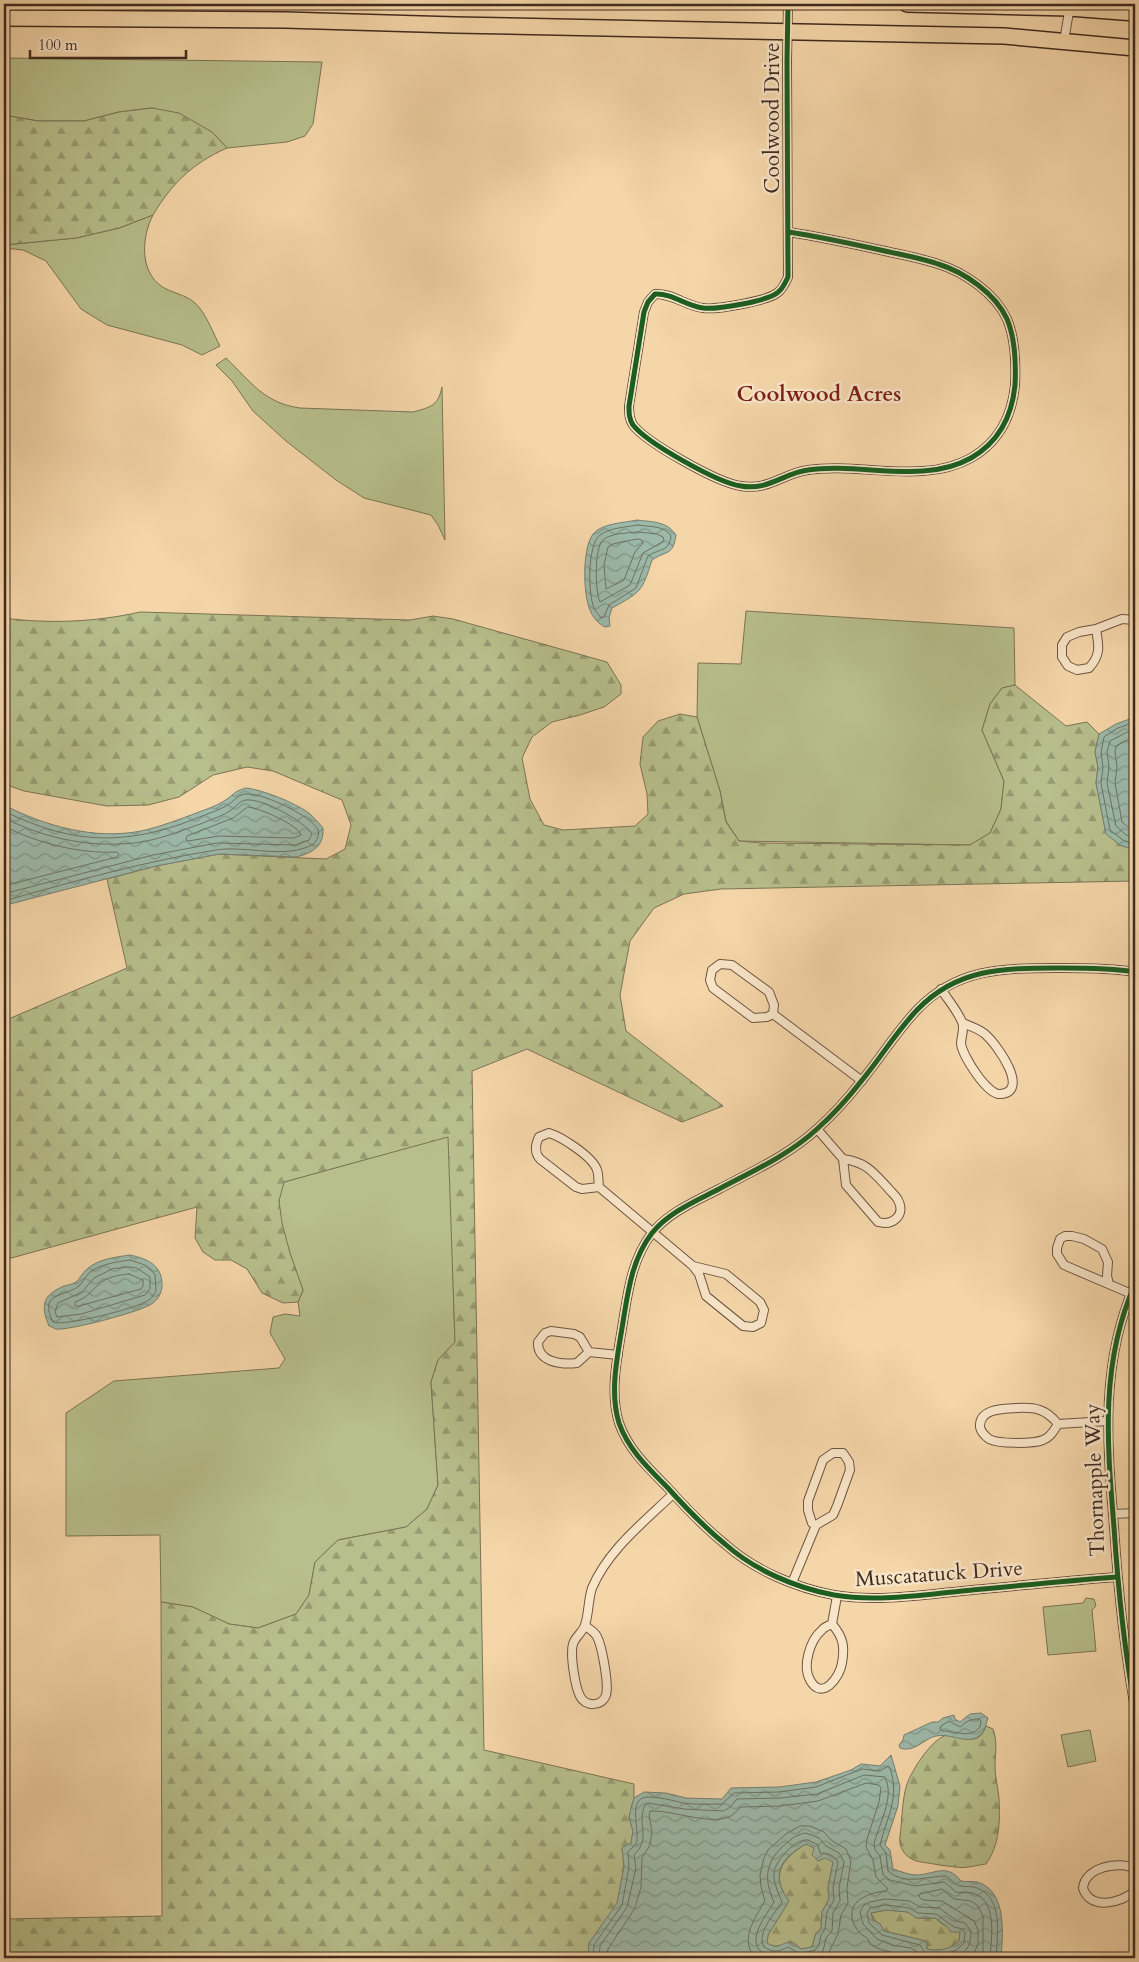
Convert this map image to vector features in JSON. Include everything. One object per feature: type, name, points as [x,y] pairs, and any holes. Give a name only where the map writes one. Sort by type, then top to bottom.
[{"type":"highway","points":[[907,4],[1070,6],[1135,13]]},
{"type":"highway","points":[[4,18],[285,20],[1004,36],[1135,48]]},
{"type":"street","name":"Coolwood Drive","points":[[788,4],[788,277],[778,292],[768,298],[742,304],[704,308],[689,305],[664,294],[655,294],[648,302],[644,312],[629,406],[630,418],[642,434],[686,463],[730,484],[744,487],[765,486],[808,470],[936,470],[970,459],[993,442],[1000,434],[1011,409],[1015,374],[1013,345],[1007,320],[992,298],[963,276],[938,264],[857,245],[789,232]]},
{"type":"street","points":[[1064,41],[1070,6]]},
{"type":"street","points":[[1096,629],[1099,647],[1096,660],[1088,668],[1077,670],[1068,666],[1062,656],[1062,645],[1067,637],[1122,619],[1135,620]]},
{"type":"street","points":[[773,1014],[767,1017],[753,1018],[713,988],[710,980],[712,970],[720,964],[732,965],[769,992],[772,997],[773,1014],[862,1081]]},
{"type":"street","name":"Muscatatuck Drive","points":[[1117,1577],[921,1595],[879,1597],[837,1596],[814,1591],[792,1583],[758,1566],[725,1545],[673,1494],[632,1449],[619,1422],[614,1393],[631,1275],[638,1257],[653,1233],[680,1209],[779,1157],[817,1129],[862,1081],[908,1020],[928,999],[941,989],[967,977],[996,970],[1076,968],[1135,972]]},
{"type":"street","points":[[941,989],[964,1023],[981,1031],[991,1040],[1012,1072],[1012,1085],[1009,1090],[1000,1094],[994,1093],[982,1082],[961,1046],[964,1023]]},
{"type":"street","points":[[817,1129],[843,1159],[868,1167],[898,1200],[899,1213],[894,1221],[885,1224],[878,1222],[851,1192],[844,1179],[843,1159]]},
{"type":"street","points":[[598,1187],[582,1189],[576,1187],[540,1159],[536,1154],[539,1137],[549,1133],[557,1135],[588,1158],[597,1171],[598,1187],[693,1266],[699,1274],[706,1296],[743,1326],[753,1327],[761,1323],[764,1310],[760,1302],[726,1274],[693,1266]]},
{"type":"street","points":[[1109,1284],[1107,1276],[1108,1262],[1102,1249],[1084,1239],[1072,1236],[1065,1236],[1060,1240],[1056,1252],[1064,1265],[1133,1295]]},
{"type":"street","name":"Thornapple Way","points":[[1135,1284],[1133,1295],[1120,1321],[1113,1354],[1107,1421],[1117,1577],[1123,1634],[1134,1692],[1135,1708]]},
{"type":"street","points":[[589,1352],[580,1337],[574,1334],[551,1331],[544,1333],[538,1342],[540,1353],[544,1358],[552,1362],[577,1363],[589,1352],[618,1355]]},
{"type":"street","points":[[1037,1408],[1048,1413],[1058,1424],[1053,1432],[1042,1441],[992,1440],[982,1433],[980,1428],[981,1419],[985,1414],[1009,1409],[1037,1408]]},
{"type":"street","points":[[1058,1424],[1107,1421]]},
{"type":"street","points":[[792,1583],[816,1525],[833,1515],[837,1506],[850,1470],[849,1462],[843,1454],[833,1453],[823,1460],[808,1505],[810,1519],[816,1525]]},
{"type":"street","points":[[585,1626],[592,1630],[600,1643],[606,1687],[603,1700],[597,1704],[589,1705],[581,1700],[577,1691],[572,1656],[573,1644],[585,1626],[592,1589],[608,1558],[673,1494]]},
{"type":"street","points":[[1113,1514],[1135,1514]]},
{"type":"street","points":[[832,1624],[822,1629],[817,1635],[809,1652],[807,1668],[809,1679],[815,1686],[821,1688],[828,1687],[837,1679],[842,1662],[844,1643],[832,1624],[837,1596]]},
{"type":"street","points":[[1135,1869],[1126,1865],[1120,1865],[1094,1872],[1085,1880],[1083,1888],[1090,1898],[1097,1902],[1106,1903],[1123,1899],[1135,1891]]},
{"type":"green space","points":[[4,58],[322,62],[313,124],[305,136],[287,142],[227,148],[212,132],[152,108],[119,112],[84,121],[38,121],[4,115]]},
{"type":"green space","points":[[152,108],[179,113],[212,132],[227,148],[204,160],[184,175],[168,193],[153,215],[119,228],[76,238],[4,245],[4,115],[38,121],[84,121],[119,112]]},
{"type":"green space","points":[[153,215],[149,223],[145,242],[146,262],[149,271],[161,286],[191,300],[203,312],[220,346],[202,355],[182,345],[107,325],[81,309],[46,261],[23,250],[4,248],[4,245],[76,238],[119,228]]},
{"type":"green space","points":[[226,358],[267,396],[300,408],[413,412],[433,405],[442,387],[445,540],[431,515],[364,498],[336,480],[286,441],[253,411],[232,381],[216,365]]},
{"type":"green space","points":[[746,611],[1014,628],[1015,685],[1002,688],[990,704],[982,730],[1004,781],[1001,809],[990,833],[970,845],[739,841],[726,821],[720,791],[697,717],[698,663],[741,664]]},
{"type":"green space","points":[[140,612],[410,620],[433,616],[453,619],[607,662],[621,685],[621,694],[604,707],[552,722],[532,737],[522,758],[530,799],[544,825],[563,830],[635,826],[648,814],[647,794],[640,764],[643,737],[658,721],[680,714],[697,717],[720,791],[726,822],[739,841],[761,843],[970,845],[990,833],[1001,809],[1004,781],[982,730],[990,704],[1002,688],[1015,685],[1066,726],[1087,722],[1099,734],[1095,752],[1098,767],[1096,783],[1106,833],[1120,845],[1135,850],[1135,881],[721,889],[684,894],[654,908],[630,941],[620,995],[626,1031],[723,1106],[682,1122],[527,1049],[472,1071],[484,1750],[634,1784],[634,1798],[629,1817],[633,1831],[631,1843],[622,1849],[624,1867],[617,1904],[589,1943],[588,1958],[4,1958],[4,1919],[162,1916],[161,1602],[193,1607],[229,1624],[258,1628],[296,1614],[309,1595],[315,1562],[338,1540],[406,1527],[427,1509],[438,1485],[431,1382],[438,1360],[455,1342],[448,1137],[284,1182],[279,1201],[282,1223],[290,1253],[303,1290],[298,1302],[283,1303],[262,1293],[247,1269],[231,1260],[215,1260],[203,1252],[195,1238],[197,1207],[4,1260],[4,1021],[127,968],[107,879],[156,866],[219,854],[326,859],[345,849],[351,825],[342,800],[273,771],[247,767],[213,775],[179,797],[148,805],[107,806],[24,791],[4,784],[4,618],[72,621],[107,618]]},
{"type":"green space","points":[[449,1136],[455,1342],[438,1360],[431,1382],[438,1485],[427,1509],[406,1527],[338,1540],[315,1562],[309,1595],[296,1614],[258,1628],[229,1624],[193,1607],[161,1602],[160,1535],[66,1536],[66,1413],[114,1381],[279,1368],[285,1359],[270,1333],[273,1317],[285,1314],[300,1316],[298,1302],[303,1290],[288,1246],[279,1211],[279,1200],[284,1182]]},
{"type":"green space","points":[[1086,1598],[1094,1599],[1096,1606],[1092,1610],[1096,1651],[1048,1655],[1043,1607],[1083,1603]]},
{"type":"green space","points":[[986,1726],[993,1729],[995,1739],[995,1771],[999,1798],[997,1841],[991,1856],[986,1864],[963,1868],[913,1860],[905,1854],[900,1842],[904,1796],[913,1771],[927,1750],[939,1739],[949,1735],[966,1739],[977,1738],[982,1734]]},
{"type":"green space","points":[[1090,1730],[1096,1761],[1068,1767],[1061,1735]]},
{"type":"green space","points":[[806,1844],[815,1848],[833,1862],[828,1888],[829,1899],[822,1912],[821,1928],[816,1933],[812,1947],[801,1949],[793,1942],[774,1947],[766,1943],[768,1935],[789,1901],[780,1884],[779,1876],[781,1869],[790,1856]]},
{"type":"green space","points":[[886,1910],[908,1912],[916,1918],[935,1918],[942,1924],[960,1932],[959,1942],[944,1949],[931,1950],[927,1949],[926,1941],[884,1931],[880,1924],[873,1920],[871,1913]]},
{"type":"water","points":[[637,520],[659,523],[668,527],[676,535],[675,542],[669,552],[652,560],[646,579],[639,590],[612,608],[609,618],[610,626],[605,627],[593,616],[586,593],[585,560],[589,541],[597,530],[614,524]]},
{"type":"water","points":[[1135,717],[1135,850],[1120,845],[1106,834],[1096,783],[1098,767],[1095,752],[1099,734],[1116,724]]},
{"type":"water","points":[[246,788],[279,798],[309,813],[323,828],[322,840],[316,848],[296,857],[219,854],[156,866],[10,904],[4,902],[4,805],[36,819],[70,829],[106,834],[123,833],[141,831],[185,817],[218,804]]},
{"type":"water","points":[[130,1255],[149,1261],[160,1274],[162,1290],[155,1301],[136,1311],[90,1324],[63,1329],[49,1326],[44,1306],[52,1293],[57,1289],[76,1282],[90,1266],[96,1263]]},
{"type":"water","points":[[981,1713],[988,1718],[983,1732],[976,1738],[967,1739],[941,1735],[910,1749],[900,1748],[899,1745],[904,1735],[932,1722],[938,1722],[943,1718],[954,1715],[955,1719],[960,1722],[970,1714]]},
{"type":"water","points":[[891,1755],[900,1786],[898,1806],[885,1845],[890,1850],[893,1869],[916,1875],[945,1871],[955,1875],[961,1881],[977,1882],[987,1887],[994,1894],[1001,1914],[1001,1958],[588,1958],[589,1943],[617,1903],[624,1867],[622,1848],[631,1843],[633,1831],[629,1817],[634,1798],[644,1792],[666,1793],[686,1798],[722,1799],[731,1788],[779,1787],[816,1782],[851,1770],[861,1764],[880,1766]],"holes":[[[806,1844],[814,1848],[812,1855],[818,1861],[825,1858],[833,1862],[828,1888],[829,1899],[822,1912],[821,1928],[816,1933],[812,1947],[801,1949],[790,1943],[777,1946],[767,1943],[768,1935],[789,1901],[780,1884],[781,1868],[790,1855]],[[886,1910],[908,1912],[916,1918],[935,1918],[951,1932],[960,1932],[959,1941],[948,1948],[931,1950],[927,1949],[926,1941],[884,1931],[880,1924],[873,1920],[871,1913]]]},
{"type":"cycle path","points":[[788,4],[788,277],[781,290],[771,296],[753,302],[729,306],[703,308],[667,295],[655,294],[648,302],[644,312],[629,406],[632,423],[653,442],[700,470],[730,483],[751,487],[768,484],[799,472],[828,468],[912,472],[933,470],[952,466],[981,452],[996,436],[1007,418],[1015,385],[1012,335],[1007,319],[995,301],[987,292],[968,278],[938,264],[919,258],[789,232]]},
{"type":"cycle path","points":[[1117,1577],[882,1598],[834,1595],[790,1583],[749,1562],[717,1537],[702,1524],[633,1450],[619,1423],[616,1411],[615,1372],[635,1264],[652,1233],[666,1219],[683,1208],[770,1162],[806,1138],[847,1099],[910,1018],[933,996],[949,985],[966,978],[1002,970],[1080,968],[1135,972]]},
{"type":"cycle path","points":[[1135,1284],[1116,1343],[1111,1373],[1108,1434],[1111,1495],[1120,1595],[1135,1708]]},
{"type":"district","name":"Coolwood Acres","points":[[819,394]]}]
